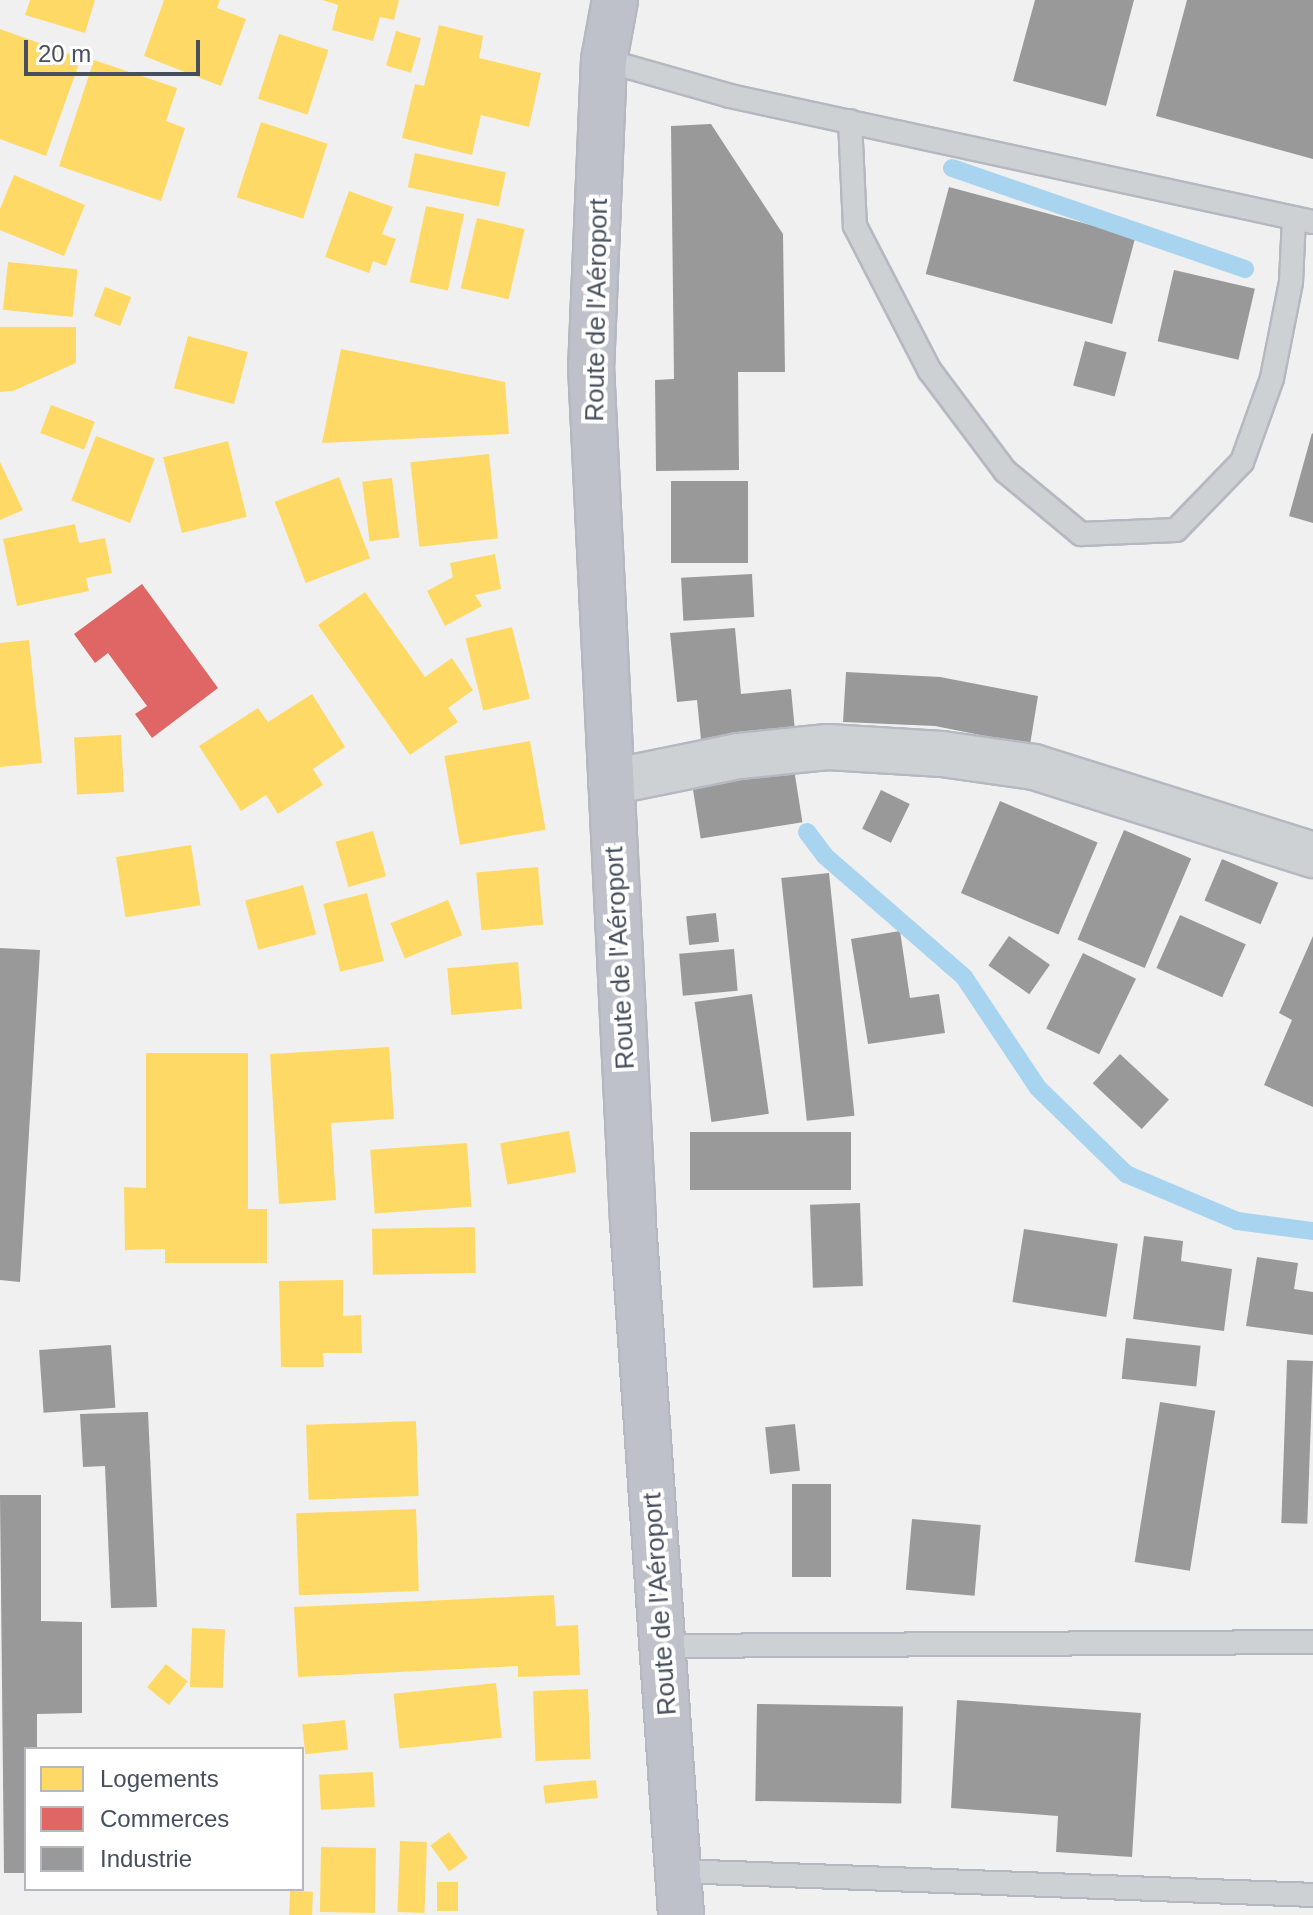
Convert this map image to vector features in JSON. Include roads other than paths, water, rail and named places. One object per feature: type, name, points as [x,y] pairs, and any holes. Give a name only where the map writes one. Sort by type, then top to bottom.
[{"type":"highway","name":"Route de l'Aéroport","points":[[615,0],[604,60],[591,366],[633,1223],[681,1915]]},
{"type":"street","points":[[611,782],[739,756],[828,747],[942,754],[1034,767],[1313,855]]},
{"type":"lane","points":[[604,60],[730,96],[850,121],[1304,220],[1272,378],[1242,462],[1176,530],[1081,534],[1005,471],[930,371],[855,226],[850,121]]},
{"type":"lane","points":[[662,1646],[1313,1642]]},
{"type":"lane","points":[[678,1871],[1313,1895]]},
{"type":"waterway","points":[[952,168],[1245,269]]},
{"type":"waterway","points":[[807,832],[825,856],[964,977],[1038,1088],[1126,1174],[1237,1221],[1313,1231]]}]
